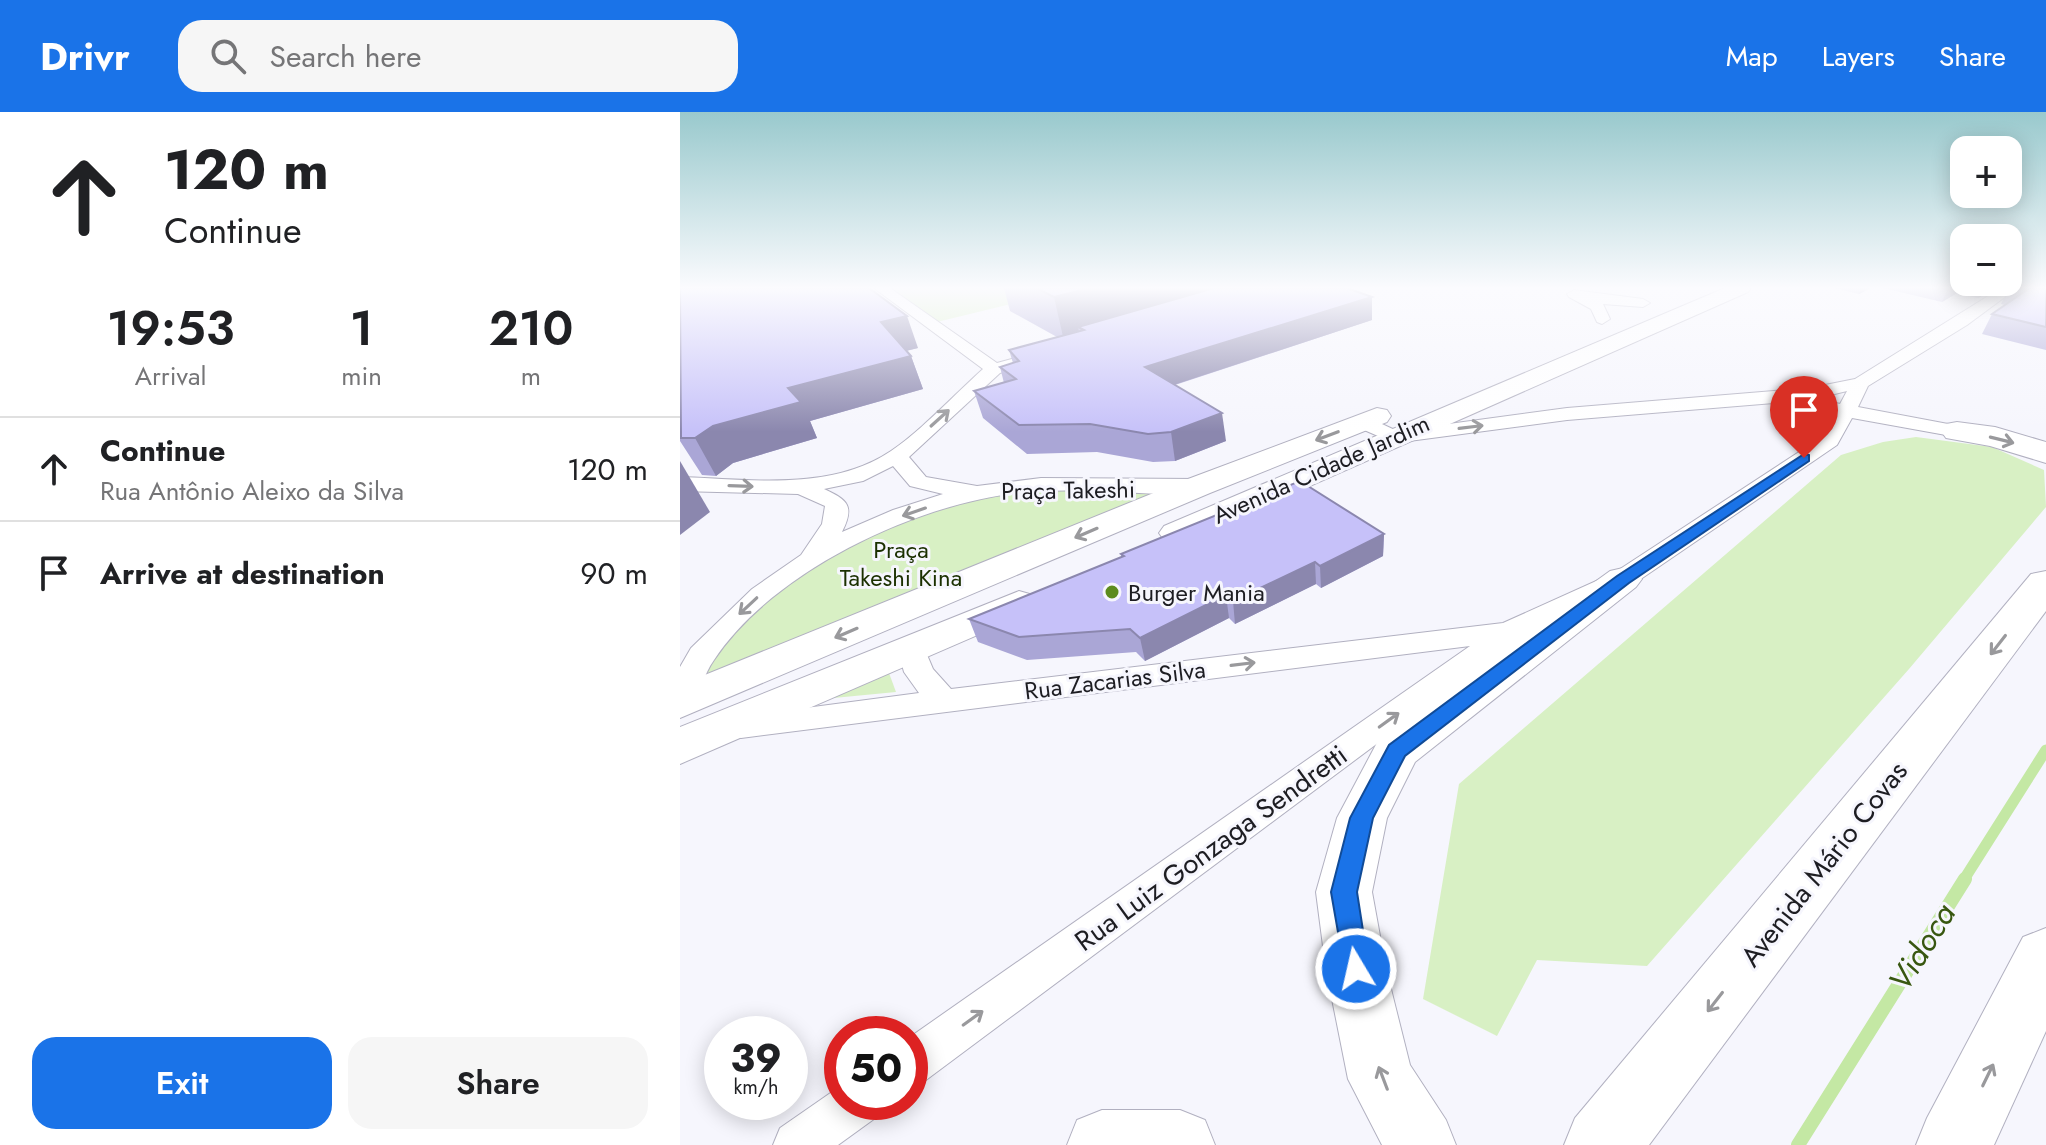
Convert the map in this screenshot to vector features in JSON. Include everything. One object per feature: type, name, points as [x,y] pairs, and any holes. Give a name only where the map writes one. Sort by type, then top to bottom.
[{"type":"highway","points":[[1957,431],[1995,437],[2046,453]]},
{"type":"highway","name":"Avenida Mário Covas","points":[[1602,1145],[2046,583]]},
{"type":"highway","points":[[1954,1145],[2046,959]]},
{"type":"main road","name":"Avenida Cidade Jardim","points":[[1146,547],[1567,336]]},
{"type":"main road","name":"Avenida Cidade Jardim","points":[[680,702],[1199,486],[1508,386],[1626,336]]},
{"type":"main road","points":[[1421,1145],[1381,1079],[1356,969],[1344,892],[1362,818],[1397,750],[1623,579]]},
{"type":"main road","points":[[680,746],[912,650],[1058,585]]},
{"type":"main road","points":[[1102,1145],[1180,1145]]},
{"type":"street","points":[[948,336],[994,369]]},
{"type":"street","points":[[1378,430],[1776,398],[1861,383],[1938,336]]},
{"type":"street","points":[[680,484],[802,487],[855,476],[898,456],[994,369],[1052,352]]},
{"type":"street","points":[[1830,441],[1861,383]]},
{"type":"street","points":[[1508,386],[1509,396],[1523,409],[1567,414]]},
{"type":"street","points":[[1776,398],[1957,431]]},
{"type":"street","points":[[1510,631],[1623,579],[1830,441],[1875,431],[1957,431]]},
{"type":"street","points":[[898,456],[907,475],[919,483],[989,491]]},
{"type":"street","name":"Praça Takeshi","points":[[680,702],[694,667],[714,639],[773,584],[810,559],[890,520],[989,491],[1054,485],[1161,489],[1199,486]]},
{"type":"street","points":[[802,487],[836,503],[838,514],[810,559]]},
{"type":"street","name":"Rua Zacarias Silva","points":[[720,729],[1510,631]]},
{"type":"street","name":"Rua Luiz Gonzaga Sendretti","points":[[928,1051],[1510,631]]},
{"type":"street","points":[[912,650],[919,672],[943,701]]},
{"type":"street","points":[[797,1145],[832,1120]]},
{"type":"green space","points":[[1916,437],[1992,447],[2044,470],[2046,507],[1909,669],[1647,966],[1537,960],[1497,1036],[1423,999],[1459,784],[1841,455],[1883,442]]},
{"type":"green space","name":"Praça Takeshi Kina","points":[[1199,486],[680,702],[714,639],[853,536],[989,491]]},
{"type":"green space","points":[[886,665],[896,692],[813,700]]},
{"type":"building","points":[[680,336],[894,336],[911,356],[788,388],[801,402],[713,426],[695,438],[681,438]]},
{"type":"building","points":[[1061,336],[1245,336],[1145,367],[1222,413],[1171,432],[1148,434],[1090,424],[1019,425],[974,391],[1016,379],[1000,367],[1019,361],[1009,350]]},
{"type":"building","points":[[1300,481],[1384,534],[1320,566],[1315,562],[1233,601],[1226,595],[1140,638],[1130,629],[1019,637],[969,619],[1124,556],[1121,554]]},
{"type":"waterway","name":"Vidoca","points":[[1963,881],[2046,750]]},
{"type":"waterway","name":"Vidoca","points":[[1798,1145],[1965,879]]},
{"type":"place","name":"Burger Mania","points":[[1112,592]]},
{"type":"route","points":[[1356,969],[1344,892],[1362,818],[1397,750],[1623,579],[1804,458]]}]
